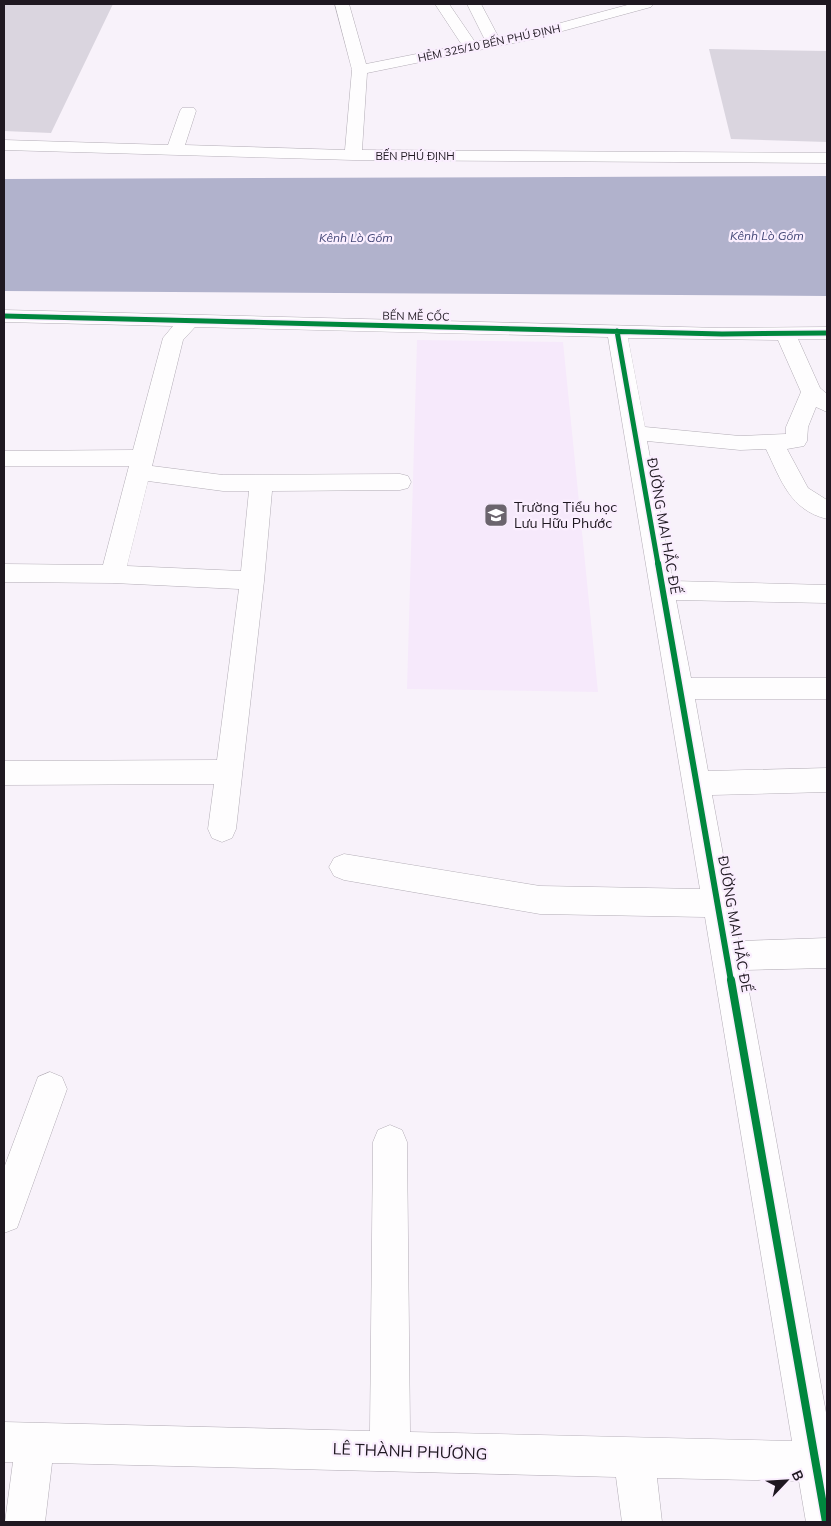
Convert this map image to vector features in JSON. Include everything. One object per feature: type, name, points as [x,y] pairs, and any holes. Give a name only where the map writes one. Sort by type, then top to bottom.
[{"type":"street","points":[[342,4],[360,70],[353,155]]},
{"type":"street","points":[[442,4],[472,48]]},
{"type":"street","points":[[474,4],[494,43]]},
{"type":"street","name":"HẺM 325/10 BẾN PHÚ ĐỊNH","points":[[360,70],[533,35],[646,4]]},
{"type":"street","points":[[175,150],[188,111]]},
{"type":"street","name":"BẾN PHÚ ĐỊNH","points":[[4,145],[353,155],[827,158]]},
{"type":"street","name":"BẾN MỄ CỐC","points":[[4,316],[722,334],[827,333]]},
{"type":"street","points":[[113,574],[173,338],[189,321]]},
{"type":"street","name":"ĐƯỜNG MAI HẮC ĐẾ","points":[[617,331],[823,1494]]},
{"type":"street","points":[[635,433],[740,443],[796,441],[797,427],[819,399],[785,333]]},
{"type":"street","points":[[773,442],[799,493],[827,511]]},
{"type":"street","points":[[4,458],[141,465],[223,483],[400,482]]},
{"type":"street","points":[[222,829],[252,581],[261,482]]},
{"type":"street","points":[[4,573],[113,574],[252,581]]},
{"type":"street","points":[[663,590],[827,594]]},
{"type":"street","points":[[680,689],[827,688]]},
{"type":"street","points":[[4,773],[229,772]]},
{"type":"street","points":[[697,784],[827,780]]},
{"type":"street","points":[[344,867],[540,900],[718,903]]},
{"type":"street","points":[[728,956],[827,953]]},
{"type":"street","points":[[4,1215],[50,1089]]},
{"type":"street","points":[[390,1142],[390,1451]]},
{"type":"street","points":[[19,1442],[25,1522]]},
{"type":"street","name":"LÊ THÀNH PHƯƠNG","points":[[19,1442],[634,1457],[823,1494]]},
{"type":"street","points":[[634,1457],[642,1522]]},
{"type":"shaded area","name":"Trường Tiểu học Lưu Hữu Phước","points":[[417,340],[563,342],[598,692],[407,689]]},
{"type":"water","name":"Kênh Lò Gốm","points":[[827,176],[827,296],[4,291],[4,179]]},
{"type":"building","points":[[4,4],[113,4],[51,133],[4,131]]},
{"type":"building","points":[[709,49],[827,51],[827,142],[731,139]]},
{"type":"cycle path","points":[[4,316],[722,334],[827,333]]},
{"type":"cycle path","points":[[617,331],[826,1522]]},
{"type":"place","name":"Trường Tiểu học Lưu Hữu Phước","points":[[496,515]]}]
